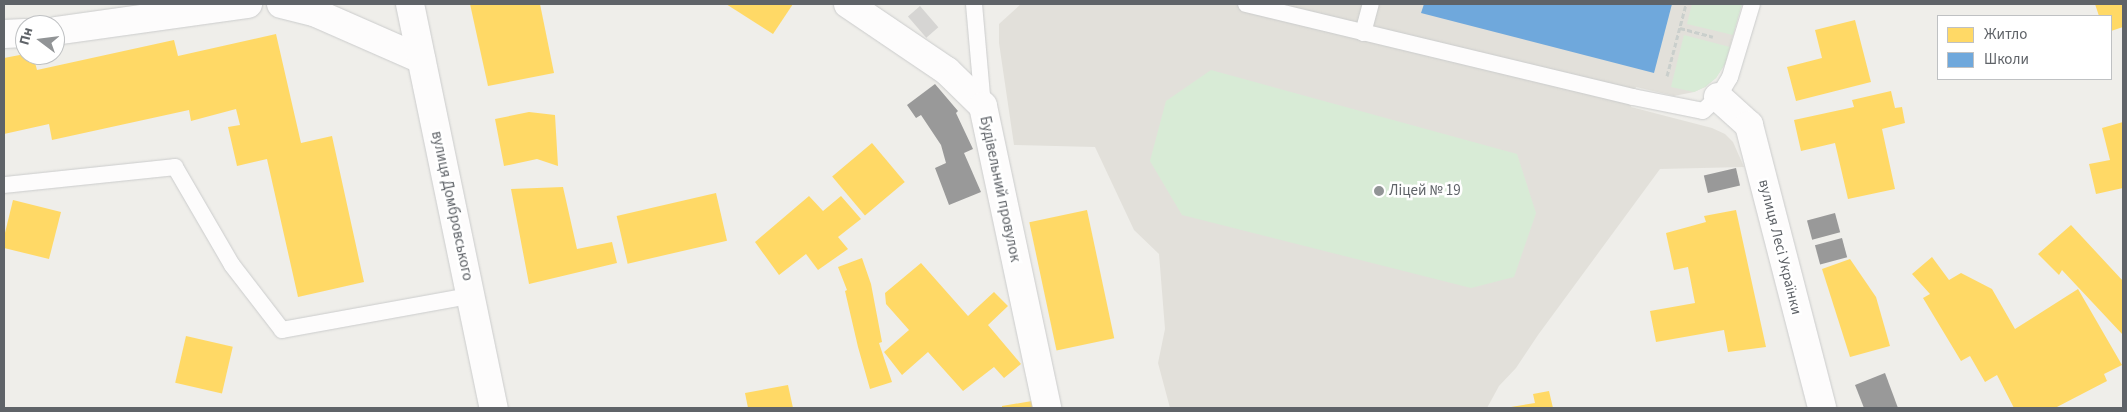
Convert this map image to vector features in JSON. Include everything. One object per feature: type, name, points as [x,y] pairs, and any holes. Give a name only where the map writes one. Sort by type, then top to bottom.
[{"type":"street","points":[[65,30],[248,4]]},
{"type":"street","points":[[281,4],[316,13],[421,59]]},
{"type":"street","name":"вулиця Домбровського","points":[[410,4],[494,408]]},
{"type":"street","name":"Будівельний провулок","points":[[848,4],[948,72],[983,106],[1047,408]]},
{"type":"street","name":"вулиця Лесі Українки","points":[[1718,97],[1749,126],[1822,408]]},
{"type":"lane","points":[[974,4],[983,106]]},
{"type":"lane","points":[[1246,4],[1660,103],[1703,111],[1718,97],[1730,77],[1752,4]]},
{"type":"lane","points":[[1363,33],[1371,4]]},
{"type":"lane","points":[[4,186],[175,166],[232,265],[282,330],[470,296]]},
{"type":"path","points":[[1660,103],[1686,4]]},
{"type":"path","points":[[1680,28],[1741,43]]},
{"type":"shaded area","name":"Ліцей № 19","points":[[1021,4],[1742,4],[1725,64],[1716,78],[1705,87],[1694,92],[1674,96],[1636,87],[1631,107],[1712,128],[1725,134],[1733,142],[1744,167],[1660,169],[1538,335],[1516,368],[1499,386],[1487,408],[1170,408],[1158,363],[1165,329],[1159,254],[1134,230],[1095,147],[1014,145],[999,43],[999,24]]},
{"type":"green space","points":[[1692,4],[1742,4],[1733,35],[1687,24]]},
{"type":"green space","points":[[1684,35],[1730,47],[1725,64],[1716,78],[1705,87],[1694,92],[1671,87]]},
{"type":"green space","points":[[1211,70],[1517,154],[1536,213],[1514,277],[1471,288],[1182,215],[1150,161],[1166,101]]},
{"type":"building: Житло","points":[[470,4],[540,4],[554,73],[488,86]]},
{"type":"building: Житло","points":[[726,4],[793,4],[773,34]]},
{"type":"building: Житло","points":[[2095,4],[2123,4],[2123,27],[2112,31],[2112,15],[2099,15]]},
{"type":"building: Житло","points":[[1855,20],[1871,82],[1796,101],[1787,67],[1822,58],[1815,30]]},
{"type":"building: Житло","points":[[276,34],[301,143],[332,136],[364,282],[298,297],[267,159],[237,166],[228,127],[240,125],[236,109],[191,121],[189,110],[52,140],[49,124],[4,134],[4,58],[15,56],[15,65],[36,65],[37,70],[174,40],[178,56]]},
{"type":"building: Житло","points":[[1891,91],[1895,108],[1902,107],[1905,123],[1882,129],[1895,189],[1848,199],[1835,143],[1801,151],[1794,120],[1854,107],[1852,100]]},
{"type":"building: Житло","points":[[529,112],[555,115],[558,166],[537,159],[504,166],[495,119]]},
{"type":"building: Житло","points":[[2123,122],[2123,188],[2096,194],[2089,164],[2110,160],[2102,128]]},
{"type":"building: Житло","points":[[872,143],[905,182],[865,215],[832,176]]},
{"type":"building: Житло","points":[[563,187],[577,249],[612,242],[617,263],[529,284],[511,189]]},
{"type":"building: Житло","points":[[716,193],[727,241],[628,264],[617,216]]},
{"type":"building: Житло","points":[[809,196],[823,211],[841,196],[861,219],[838,237],[848,249],[818,270],[806,254],[779,275],[755,242]]},
{"type":"building: Житло","points":[[13,200],[61,212],[49,259],[4,248],[4,237]]},
{"type":"building: Житло","points":[[1087,210],[1114,338],[1057,350],[1029,222]]},
{"type":"building: Житло","points":[[1736,210],[1766,347],[1728,352],[1724,330],[1656,342],[1650,311],[1695,303],[1688,267],[1674,270],[1666,233],[1706,222],[1704,216]]},
{"type":"building: Житло","points":[[2071,225],[2123,281],[2123,335],[2062,270],[2059,275],[2038,254]]},
{"type":"building: Житло","points":[[1932,257],[1949,280],[1961,273],[1992,289],[2015,329],[2078,289],[2122,365],[2104,374],[2107,381],[2055,408],[2014,408],[1997,375],[1985,382],[1970,356],[1961,361],[1923,298],[1930,294],[1912,274]]},
{"type":"building: Житло","points":[[862,258],[871,284],[882,342],[879,343],[892,382],[870,389],[858,347],[845,291],[847,290],[838,267]]},
{"type":"building: Житло","points":[[1850,259],[1876,297],[1890,346],[1850,357],[1822,269]]},
{"type":"building: Житло","points":[[921,263],[968,316],[994,292],[1008,306],[988,325],[1021,364],[1004,378],[994,367],[963,391],[928,352],[902,375],[884,352],[909,330],[886,304],[885,293]]},
{"type":"building: Житло","points":[[186,336],[233,347],[222,394],[175,383]]},
{"type":"building: Житло","points":[[788,385],[793,408],[748,408],[745,393]]},
{"type":"building: Житло","points":[[1549,391],[1553,408],[1505,408],[1535,403],[1533,394]]},
{"type":"building: Житло","points":[[1032,401],[1033,408],[1002,408],[1002,406]]},
{"type":"building: Школи","points":[[1424,4],[1672,4],[1654,73],[1421,13]]},
{"type":"building: Промзона","points":[[935,84],[958,111],[956,113],[973,149],[964,153],[981,192],[949,205],[935,168],[946,163],[941,145],[921,115],[916,118],[907,105]]},
{"type":"building: Промзона","points":[[1736,168],[1740,186],[1708,193],[1704,175]]},
{"type":"building: Промзона","points":[[1835,213],[1840,232],[1812,240],[1807,221]]},
{"type":"building: Промзона","points":[[1842,238],[1847,257],[1820,265],[1815,245]]},
{"type":"building: Промзона","points":[[1885,373],[1898,408],[1864,408],[1855,385]]},
{"type":"building: Інше","points":[[920,6],[938,27],[926,38],[908,16]]},
{"type":"place","name":"Ліцей № 19","points":[[1379,191]]}]
